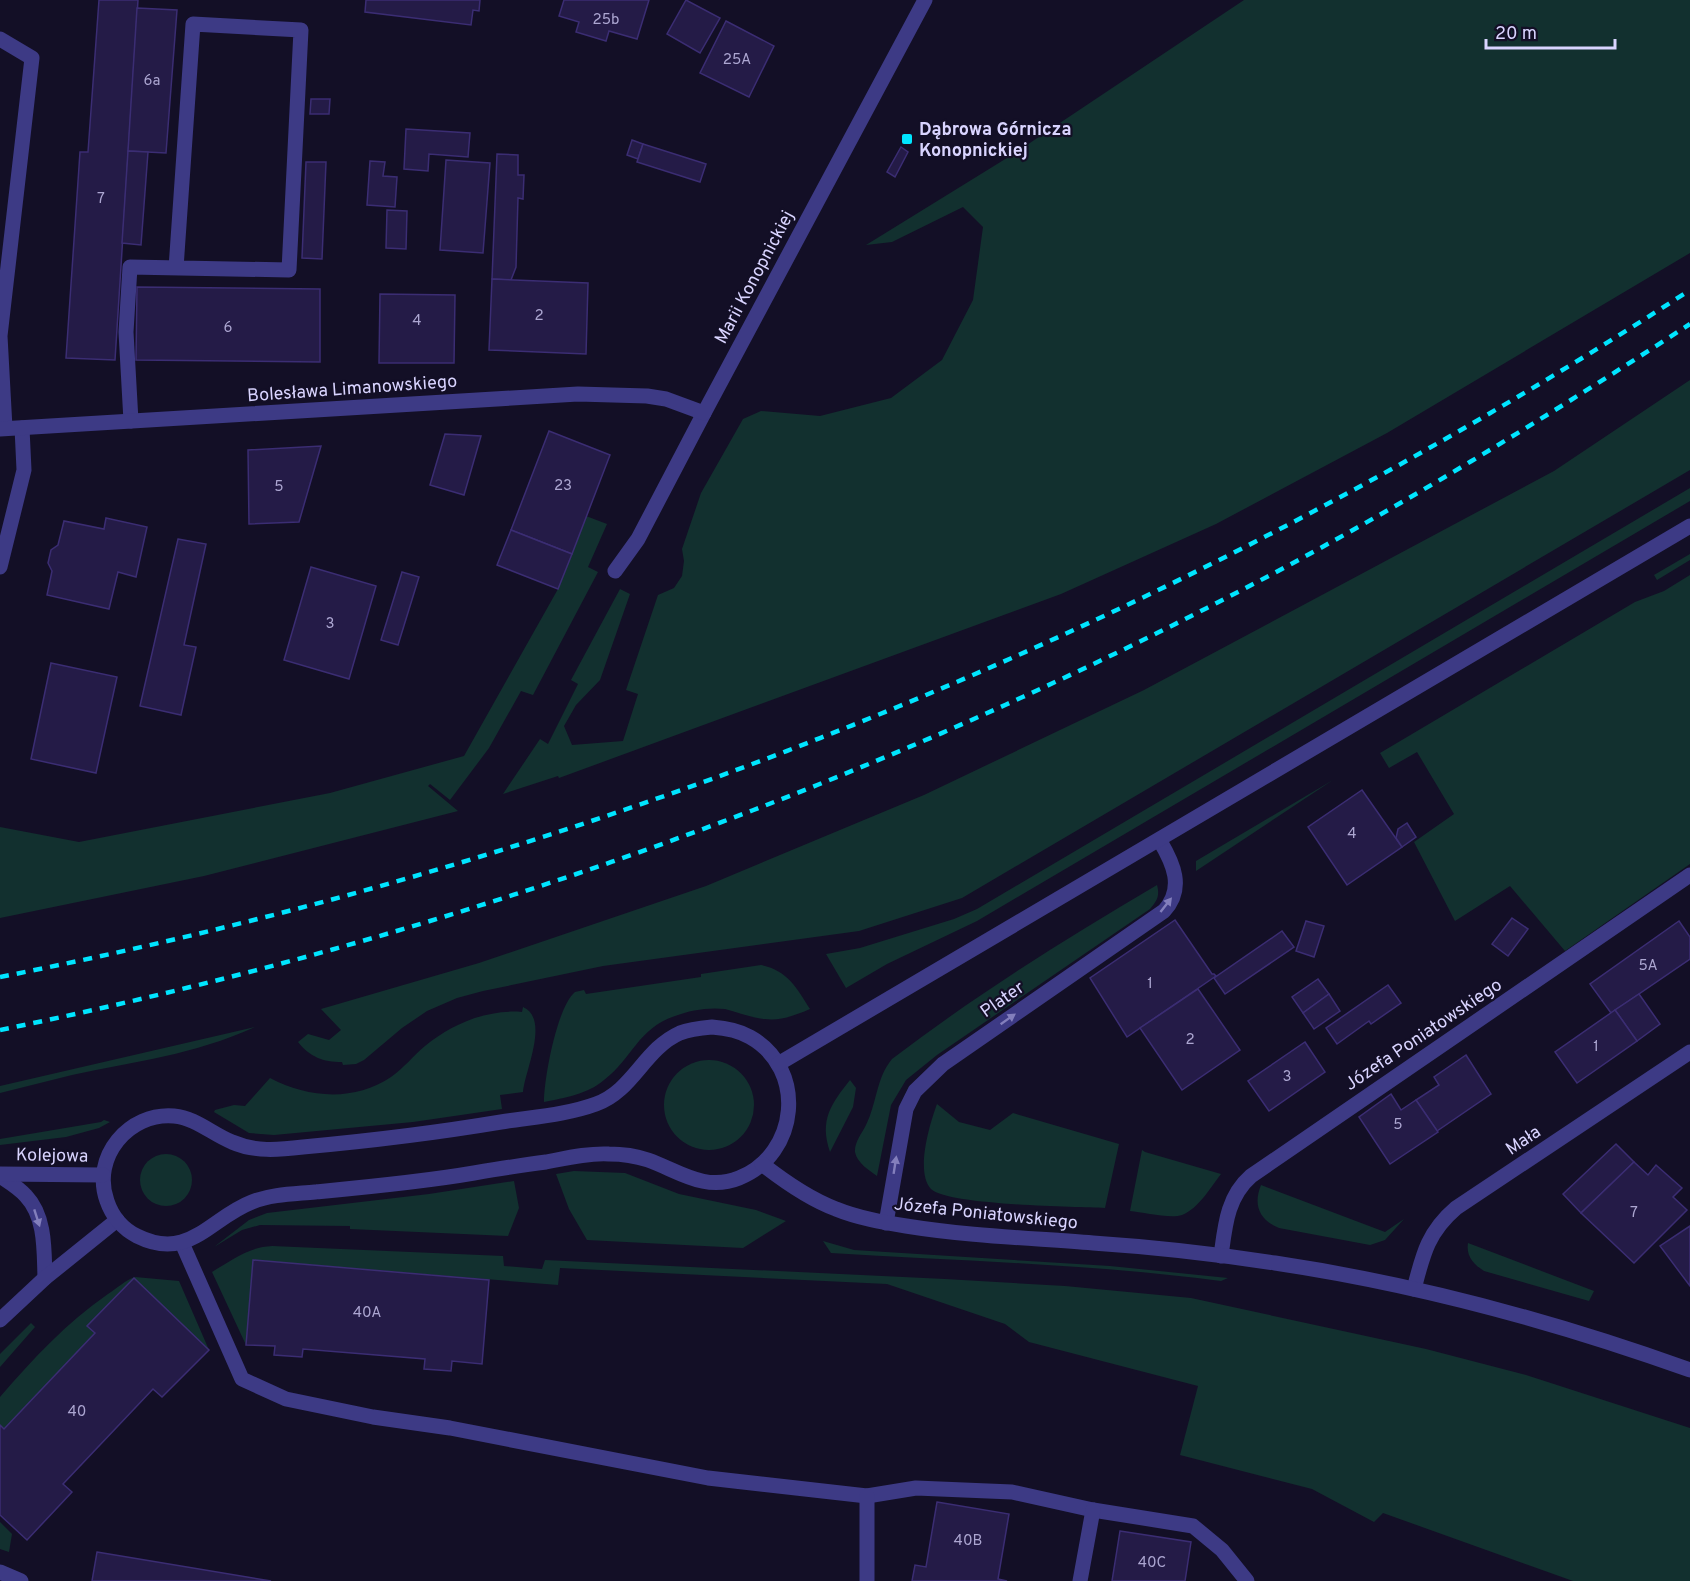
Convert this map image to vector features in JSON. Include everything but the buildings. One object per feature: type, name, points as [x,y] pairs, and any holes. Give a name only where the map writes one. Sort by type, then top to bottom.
[{"type":"street","name":"Marii Konopnickiej","points":[[615,571],[638,539],[925,0]]},
{"type":"street","points":[[131,421],[126,332],[130,267],[176,268],[289,270],[301,30],[193,24],[176,268]]},
{"type":"street","points":[[0,39],[32,58],[0,336],[2,429]]},
{"type":"street","name":"Bolesława Limanowskiego","points":[[2,429],[578,394],[647,396],[666,399],[704,413]]},
{"type":"street","points":[[0,567],[24,470],[22,428]]},
{"type":"street","points":[[778,1065],[1690,526]]},
{"type":"street","name":"Plater","points":[[886,1223],[903,1119],[915,1091],[943,1065],[1164,911],[1173,895],[1175,871],[1160,841]]},
{"type":"street","name":"Józefa Poniatowskiego","points":[[1221,1256],[1229,1208],[1236,1191],[1251,1176],[1690,875]]},
{"type":"street","points":[[695,1029],[728,1029],[749,1037],[770,1053],[778,1065],[786,1082],[789,1115],[781,1140],[762,1164],[754,1171],[731,1181],[706,1183],[690,1179],[646,1159],[597,1154],[435,1179],[273,1196],[238,1208],[198,1237],[182,1243],[158,1243],[143,1239],[129,1231],[117,1220],[106,1200],[103,1175],[112,1147],[121,1136],[145,1120],[159,1116],[185,1118],[237,1145],[260,1150],[279,1150],[464,1129],[587,1107],[617,1094],[661,1046],[679,1034],[695,1029]]},
{"type":"street","name":"Mała","points":[[1414,1289],[1427,1242],[1442,1220],[1466,1201],[1690,1052]]},
{"type":"street","name":"Józefa Poniatowskiego","points":[[762,1164],[798,1190],[835,1209],[886,1223],[951,1232],[1113,1244],[1221,1256],[1345,1275],[1414,1289],[1565,1329],[1690,1370]]},
{"type":"street","points":[[0,1175],[27,1197],[34,1208],[42,1231],[45,1278]]},
{"type":"street","name":"Kolejowa","points":[[0,1175],[103,1175]]},
{"type":"street","points":[[0,1320],[45,1278],[117,1220]]},
{"type":"street","points":[[182,1243],[242,1379],[286,1399],[708,1478],[867,1496],[916,1488],[1012,1492],[1193,1526],[1222,1550],[1247,1581]]},
{"type":"street","points":[[867,1496],[867,1581]]},
{"type":"street","points":[[1080,1581],[1093,1509]]},
{"type":"street","points":[[0,1572],[21,1581]]},
{"type":"green space","points":[[1244,0],[1690,0],[1690,253],[1387,433],[1216,524],[1061,594],[559,778],[558,776],[503,794],[540,739],[548,744],[578,684],[571,680],[620,589],[630,594],[600,680],[576,705],[564,726],[572,745],[623,741],[638,694],[626,690],[658,595],[674,588],[682,576],[684,561],[682,549],[701,493],[743,419],[761,411],[820,416],[891,398],[942,360],[973,300],[983,227],[963,207],[892,242],[866,245],[1015,153]]},
{"type":"green space","points":[[1690,380],[1690,470],[962,898],[859,931],[603,966],[457,998],[427,1011],[356,1064],[343,1065],[342,1062],[317,1058],[298,1042],[308,1034],[329,1040],[341,1030],[321,1009],[479,963],[706,886],[924,795],[1144,690],[1554,471]]},
{"type":"green space","points":[[1690,488],[1690,501],[977,921],[887,964],[846,988],[826,954],[860,948],[954,919],[977,909]]},
{"type":"green space","points":[[586,516],[607,524],[588,567],[598,572],[533,695],[521,691],[489,748],[450,800],[430,784],[428,786],[458,811],[204,876],[0,918],[0,827],[79,842],[330,793],[464,756],[558,589]]},
{"type":"green space","points":[[1690,554],[1690,560],[1657,580],[1654,575]]},
{"type":"green space","points":[[1690,575],[1690,864],[1565,951],[1510,886],[1455,921],[1414,842],[1454,814],[1417,752],[1389,768],[1380,753],[1635,602],[1664,591]]},
{"type":"green space","points":[[1333,780],[1196,871],[1196,861]]},
{"type":"green space","points":[[1157,885],[1157,898],[1150,909],[937,1055],[906,1080],[891,1105],[877,1176],[861,1163],[856,1156],[856,1145],[870,1117],[883,1074],[892,1059],[1021,968]]},
{"type":"green space","points":[[761,965],[770,967],[785,976],[796,987],[810,1009],[777,1019],[755,1017],[719,1008],[700,1009],[681,1014],[652,1028],[622,1063],[598,1085],[576,1095],[544,1102],[546,1077],[557,1027],[568,1000],[575,992],[584,990],[586,994],[701,977],[701,974]]},
{"type":"green space","points":[[523,1007],[531,1013],[535,1022],[534,1046],[523,1092],[500,1095],[502,1109],[413,1122],[274,1135],[249,1133],[214,1112],[234,1105],[245,1106],[270,1078],[300,1090],[315,1093],[346,1094],[362,1091],[391,1077],[435,1038],[458,1025],[496,1013],[522,1012]]},
{"type":"green space","points":[[255,1027],[187,1051],[0,1093],[0,1086]]},
{"type":"green space","points":[[709,1060],[726,1064],[741,1073],[750,1088],[754,1105],[750,1122],[741,1137],[726,1146],[709,1150],[692,1146],[677,1137],[668,1122],[664,1105],[668,1088],[677,1073],[692,1064]]},
{"type":"green space","points":[[850,1080],[856,1088],[853,1107],[830,1152],[826,1121],[832,1105]]},
{"type":"green space","points":[[937,1104],[959,1122],[990,1130],[1013,1113],[1119,1144],[1105,1208],[985,1202],[961,1199],[931,1189],[926,1181],[924,1160],[925,1147]]},
{"type":"green space","points":[[104,1120],[110,1122],[99,1128],[66,1137],[0,1145],[0,1139]]},
{"type":"green space","points":[[1142,1150],[1221,1174],[1199,1203],[1182,1215],[1164,1216],[1130,1211]]},
{"type":"green space","points":[[161,1154],[171,1154],[185,1161],[192,1180],[185,1199],[171,1206],[161,1206],[151,1202],[144,1195],[140,1185],[140,1175],[144,1165],[151,1158]]},
{"type":"green space","points":[[574,1171],[625,1173],[679,1194],[756,1210],[786,1221],[743,1248],[587,1240],[569,1209],[556,1174]]},
{"type":"green space","points":[[514,1181],[519,1208],[508,1236],[350,1229],[350,1226],[260,1225],[242,1230],[214,1247],[249,1220],[267,1213],[429,1194]]},
{"type":"green space","points":[[1261,1185],[1385,1232],[1404,1219],[1385,1240],[1370,1245],[1279,1228],[1262,1216],[1258,1205]]},
{"type":"green space","points":[[823,1241],[854,1250],[1110,1266],[1228,1278],[1221,1281],[1075,1267],[831,1253]]},
{"type":"green space","points":[[1468,1243],[1594,1291],[1589,1301],[1484,1271],[1471,1259]]},
{"type":"green space","points":[[272,1246],[503,1256],[504,1266],[542,1269],[545,1260],[1065,1286],[1191,1298],[1426,1349],[1526,1375],[1690,1428],[1690,1581],[1573,1581],[1383,1513],[1374,1522],[1312,1489],[1180,1455],[1198,1386],[1029,1342],[1005,1324],[887,1284],[560,1268],[558,1285],[253,1260],[246,1345],[212,1272],[248,1252]]},
{"type":"green space","points":[[135,1277],[179,1281],[209,1350],[133,1279],[88,1325],[95,1333],[4,1429],[0,1425],[0,1397],[64,1329],[93,1305]]},
{"type":"green space","points":[[31,1323],[35,1327],[0,1367],[0,1354]]},
{"type":"green space","points":[[0,1522],[12,1534],[9,1552],[0,1549]]},
{"type":"railway","points":[[0,977],[225,927],[447,867],[664,796],[878,715],[1087,624],[1293,522],[1494,411],[1690,290]]},
{"type":"railway","points":[[0,1030],[161,994],[320,953],[477,906],[633,854],[787,797],[939,734],[1089,666],[1295,562],[1410,498],[1690,324]]},
{"type":"place","name":"Dąbrowa Górnicza Konopnickiej","points":[[907,139]]}]
